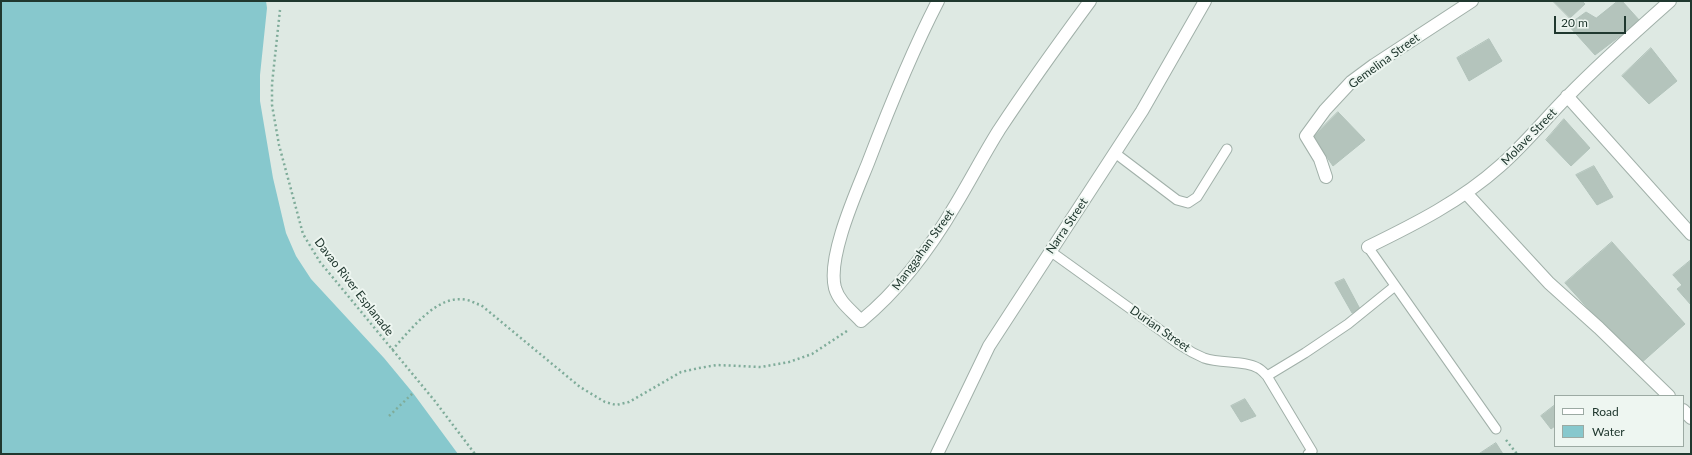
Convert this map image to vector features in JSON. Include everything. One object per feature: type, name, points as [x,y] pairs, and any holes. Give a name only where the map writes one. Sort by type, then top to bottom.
[{"type":"street","points":[[861,321],[845,305],[835,288],[834,277],[837,249],[851,205],[885,118],[918,39],[938,1]]},
{"type":"street","name":"Manggahan Street","points":[[861,321],[889,297],[924,252],[956,205],[998,131],[1043,64],[1090,1]]},
{"type":"street","name":"Narra Street","points":[[937,454],[989,346],[1142,111],[1205,1]]},
{"type":"street","name":"Gemelina Street","points":[[1326,177],[1320,159],[1306,136],[1325,110],[1351,82],[1368,69],[1472,1]]},
{"type":"street","name":"Molave Street","points":[[1368,247],[1419,222],[1466,193],[1501,166],[1567,96],[1616,49],[1670,1]]},
{"type":"street","points":[[1567,96],[1691,234]]},
{"type":"street","points":[[1466,193],[1549,284],[1599,328],[1668,395]]},
{"type":"lane","points":[[1115,153],[1177,200],[1188,203],[1197,197],[1227,149]]},
{"type":"lane","points":[[1368,247],[1496,429]]},
{"type":"lane","name":"Durian Street","points":[[1050,251],[1160,330],[1177,344],[1205,358],[1247,364],[1259,368],[1267,376],[1310,452]]},
{"type":"lane","points":[[1267,376],[1306,353],[1348,324],[1395,286]]},
{"type":"path","name":"Davao River Esplanade","points":[[280,10],[272,84],[272,105],[279,145],[303,234],[320,262],[434,400],[475,454]]},
{"type":"path","points":[[392,350],[430,310],[445,302],[465,300],[481,305],[580,387],[605,402],[616,404],[629,402],[674,376],[699,368],[717,365],[761,367],[788,362],[812,354],[861,321]]},
{"type":"path","points":[[389,416],[413,392]]},
{"type":"water","points":[[1,1],[266,1],[267,8],[260,75],[260,101],[273,178],[286,233],[296,256],[311,279],[384,358],[413,393],[458,454],[1,454]]},
{"type":"building","points":[[1553,1],[1582,1],[1585,4],[1570,18]]},
{"type":"building","points":[[1618,1],[1622,1],[1640,21],[1595,55],[1568,25],[1586,12],[1596,18]]},
{"type":"building","points":[[1489,39],[1502,61],[1469,81],[1457,58]]},
{"type":"building","points":[[1651,48],[1677,81],[1649,104],[1622,76]]},
{"type":"building","points":[[1338,112],[1365,140],[1333,166],[1313,137]]},
{"type":"building","points":[[1564,119],[1590,148],[1571,166],[1546,140]]},
{"type":"building","points":[[1594,166],[1613,197],[1597,205],[1576,175]]},
{"type":"building","points":[[1612,242],[1685,324],[1639,365],[1565,283]]},
{"type":"building","points":[[1691,260],[1691,305],[1677,289],[1682,285],[1673,275]]},
{"type":"building","points":[[1344,279],[1360,309],[1352,313],[1335,283]]},
{"type":"building","points":[[1245,399],[1256,416],[1241,422],[1231,406]]},
{"type":"building","points":[[1554,406],[1554,427],[1551,429],[1541,416]]},
{"type":"building","points":[[1496,443],[1503,454],[1479,454]]}]
